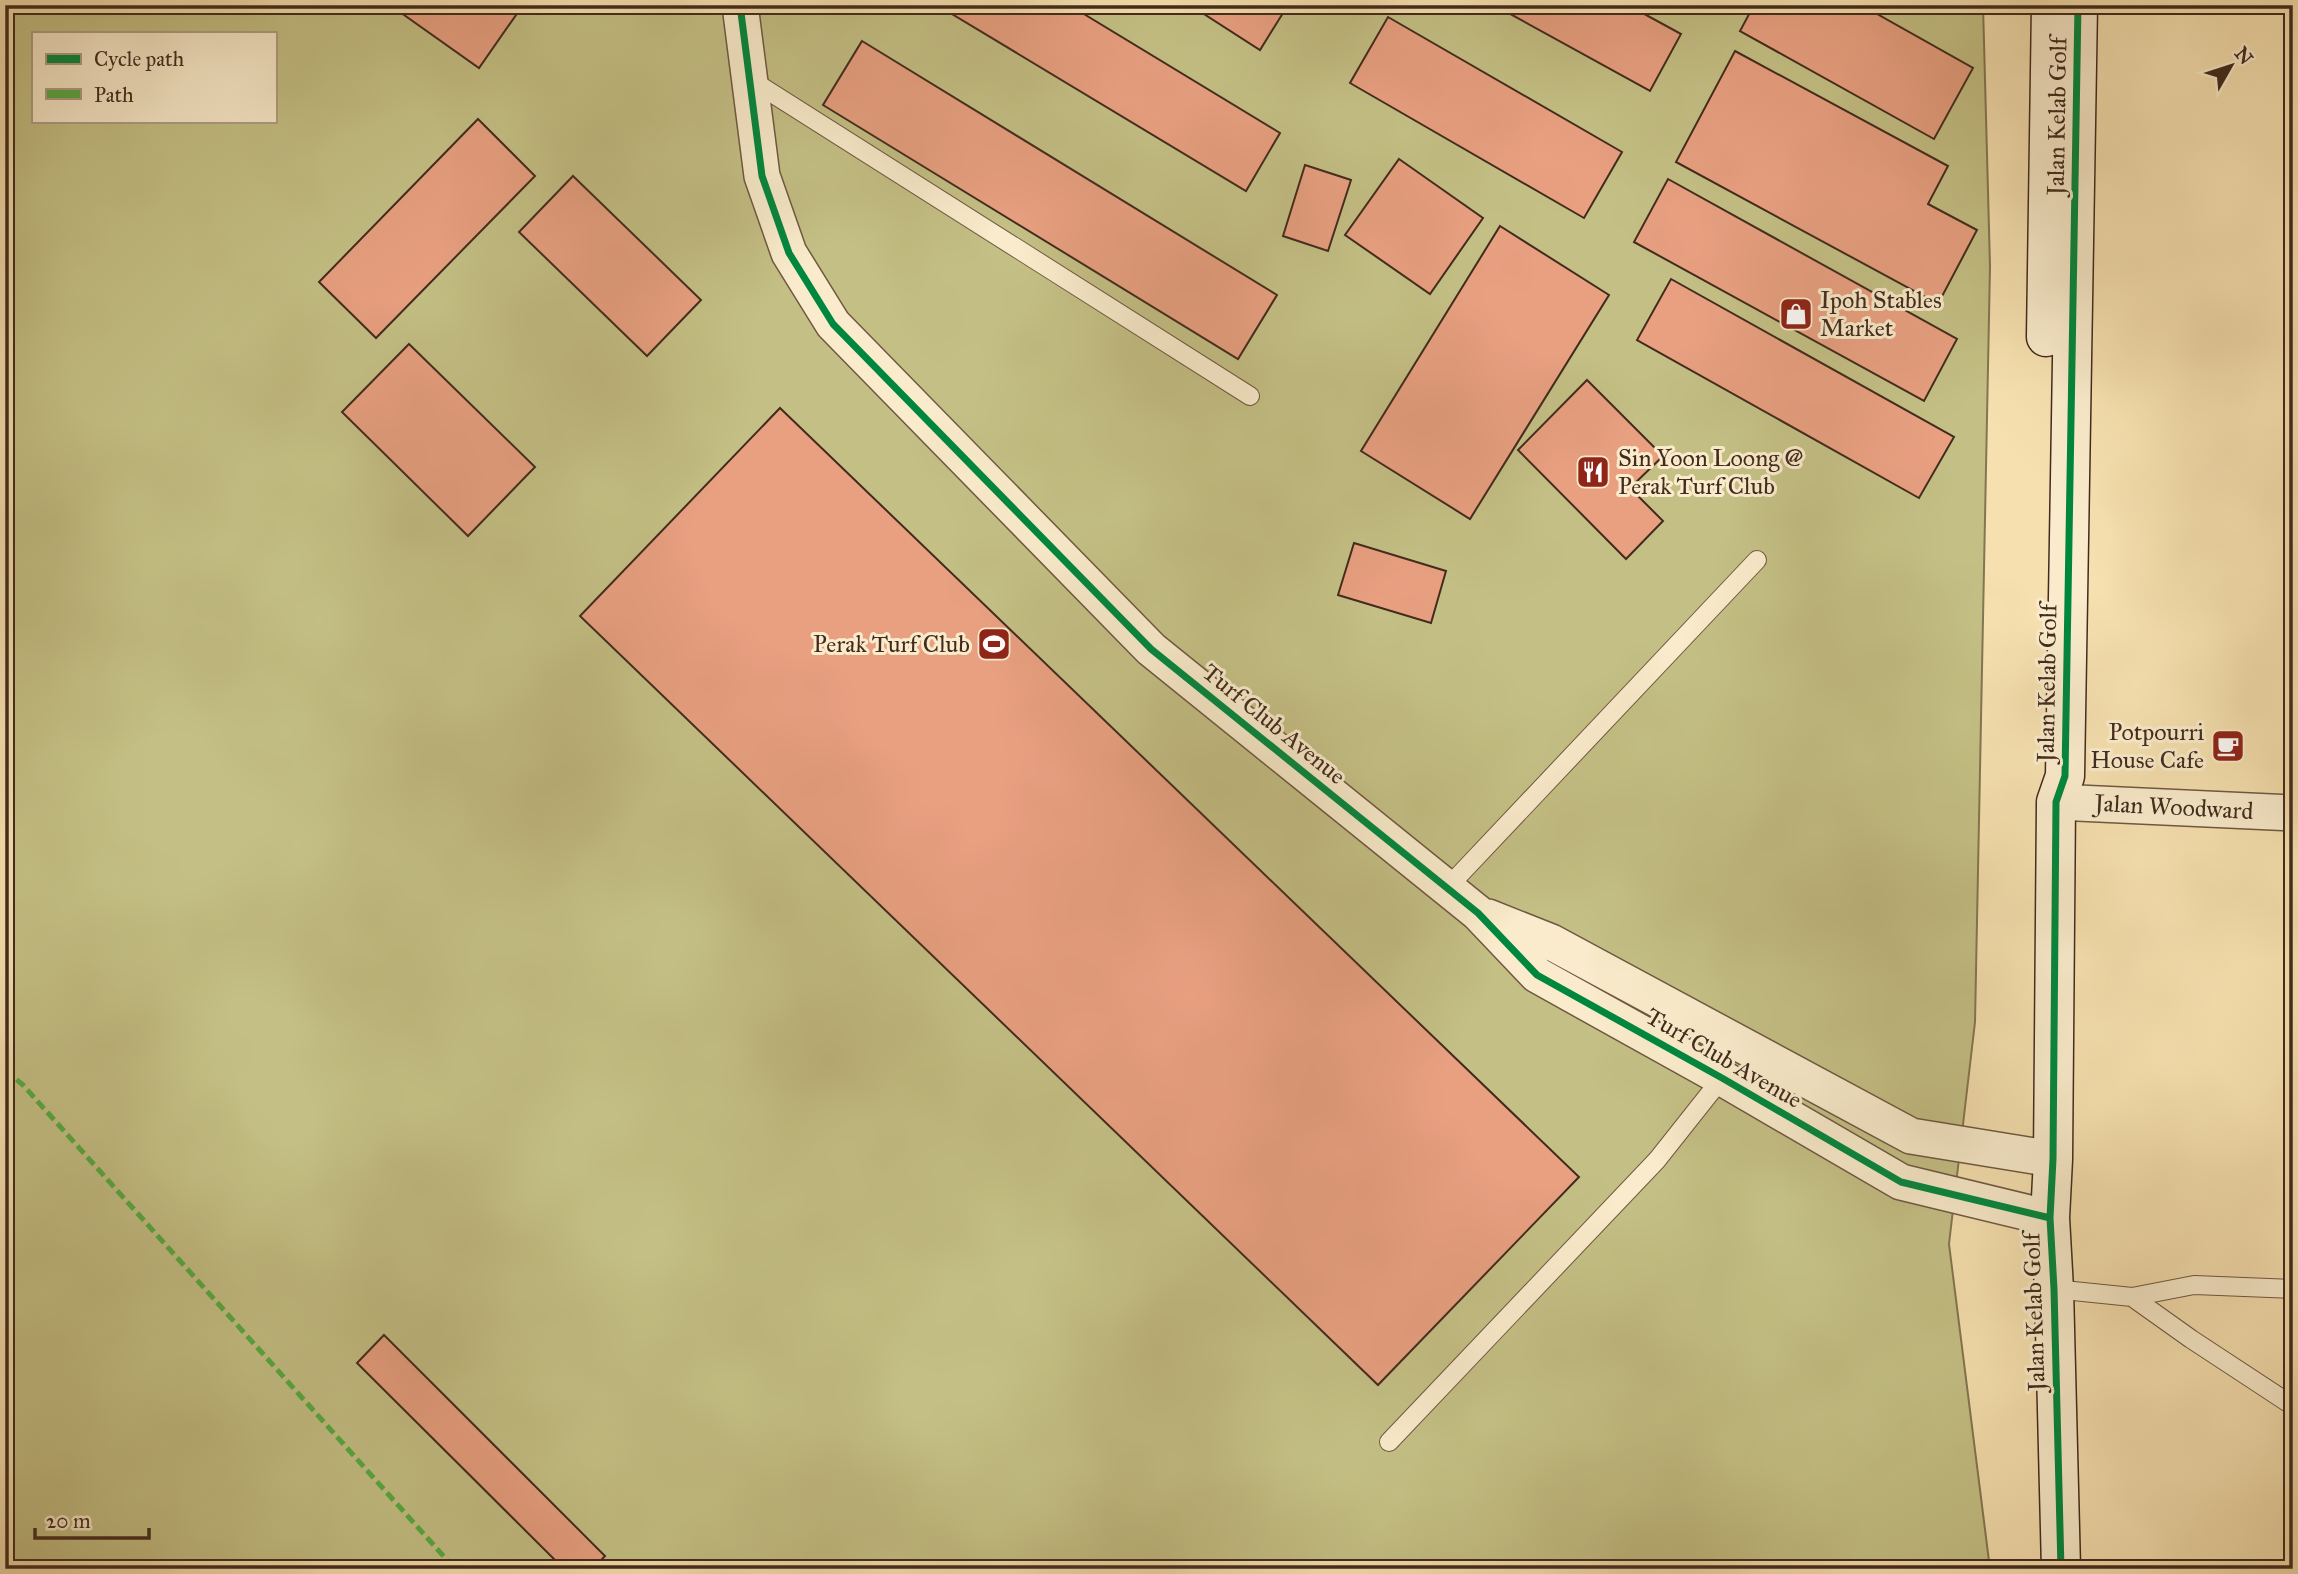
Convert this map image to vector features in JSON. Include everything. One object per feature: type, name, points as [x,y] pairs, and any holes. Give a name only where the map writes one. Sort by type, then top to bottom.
[{"type":"street","name":"Turf Club Avenue","points":[[740,5],[762,176],[789,253],[833,324],[1151,649],[1478,914],[1537,975],[1901,1182],[2050,1218]]},
{"type":"street","name":"Jalan Kelab Golf","points":[[2051,5],[2046,230],[2045,775],[2056,802]]},
{"type":"street","name":"Jalan Kelab Golf","points":[[2061,1569],[2050,1218],[2053,1159],[2056,802],[2065,776],[2078,5]]},
{"type":"street","name":"Jalan Woodward","points":[[2056,802],[2293,813]]},
{"type":"street","name":"Turf Club Avenue","points":[[1478,914],[1551,942],[1911,1136],[2053,1159]]},
{"type":"lane","points":[[748,78],[1250,396]]},
{"type":"lane","points":[[1447,888],[1757,560]]},
{"type":"lane","points":[[1389,1442],[1657,1160],[1722,1078]]},
{"type":"lane","points":[[2054,1289],[2132,1297],[2194,1284],[2293,1289]]},
{"type":"lane","points":[[2132,1297],[2293,1406]]},
{"type":"shaded area","name":"Perak Turf Club","points":[[5,5],[1983,5],[1990,266],[1975,1022],[1949,1244],[1990,1569],[5,1569]]},
{"type":"building","points":[[390,5],[523,5],[479,68]]},
{"type":"building","points":[[937,5],[1069,5],[1280,133],[1246,191]]},
{"type":"building","points":[[1190,5],[1288,5],[1260,50]]},
{"type":"building","points":[[1494,5],[1628,5],[1681,34],[1650,91]]},
{"type":"building","points":[[1754,5],[1861,5],[1973,68],[1934,139],[1740,31]]},
{"type":"building","points":[[1388,17],[1622,152],[1584,218],[1350,83]]},
{"type":"building","points":[[862,41],[1277,295],[1238,359],[823,105]]},
{"type":"building","points":[[1735,51],[1948,166],[1928,204],[1977,230],[1938,304],[1676,162]]},
{"type":"building","points":[[478,119],[535,176],[376,338],[319,282]]},
{"type":"building","points":[[1399,159],[1483,218],[1430,294],[1345,235]]},
{"type":"building","points":[[1305,165],[1351,180],[1328,251],[1283,236]]},
{"type":"building","points":[[573,176],[701,300],[647,356],[519,232]]},
{"type":"building","points":[[1668,179],[1957,339],[1924,401],[1634,242]]},
{"type":"building","points":[[1500,226],[1609,295],[1470,519],[1361,451]]},
{"type":"building","points":[[1671,279],[1954,437],[1919,498],[1637,340]]},
{"type":"building","points":[[409,344],[535,467],[468,536],[342,412]]},
{"type":"building","name":"Sin Yoon Loong @ Perak Turf Club","points":[[1587,380],[1663,456],[1630,488],[1663,521],[1626,559],[1518,450]]},
{"type":"building","points":[[780,408],[1579,1177],[1378,1385],[580,616]]},
{"type":"building","points":[[1354,543],[1446,571],[1431,623],[1338,595]]},
{"type":"building","points":[[384,1335],[605,1556],[593,1569],[564,1569],[357,1363]]},
{"type":"marked path","points":[[5,1070],[23,1085],[455,1569]]},
{"type":"cycle path","points":[[740,5],[762,176],[789,253],[833,324],[1151,649],[1478,913],[1537,975],[1901,1182],[2050,1218]]},
{"type":"cycle path","points":[[2061,1569],[2050,1218],[2053,1159],[2056,802],[2065,776],[2078,5]]},
{"type":"place","name":"Ipoh Stables Market","points":[[1796,314]]},
{"type":"place","name":"Sin Yoon Loong @ Perak Turf Club","points":[[1593,472]]},
{"type":"place","name":"Perak Turf Club","points":[[994,644]]},
{"type":"place","name":"Potpourri House Cafe","points":[[2228,746]]}]
